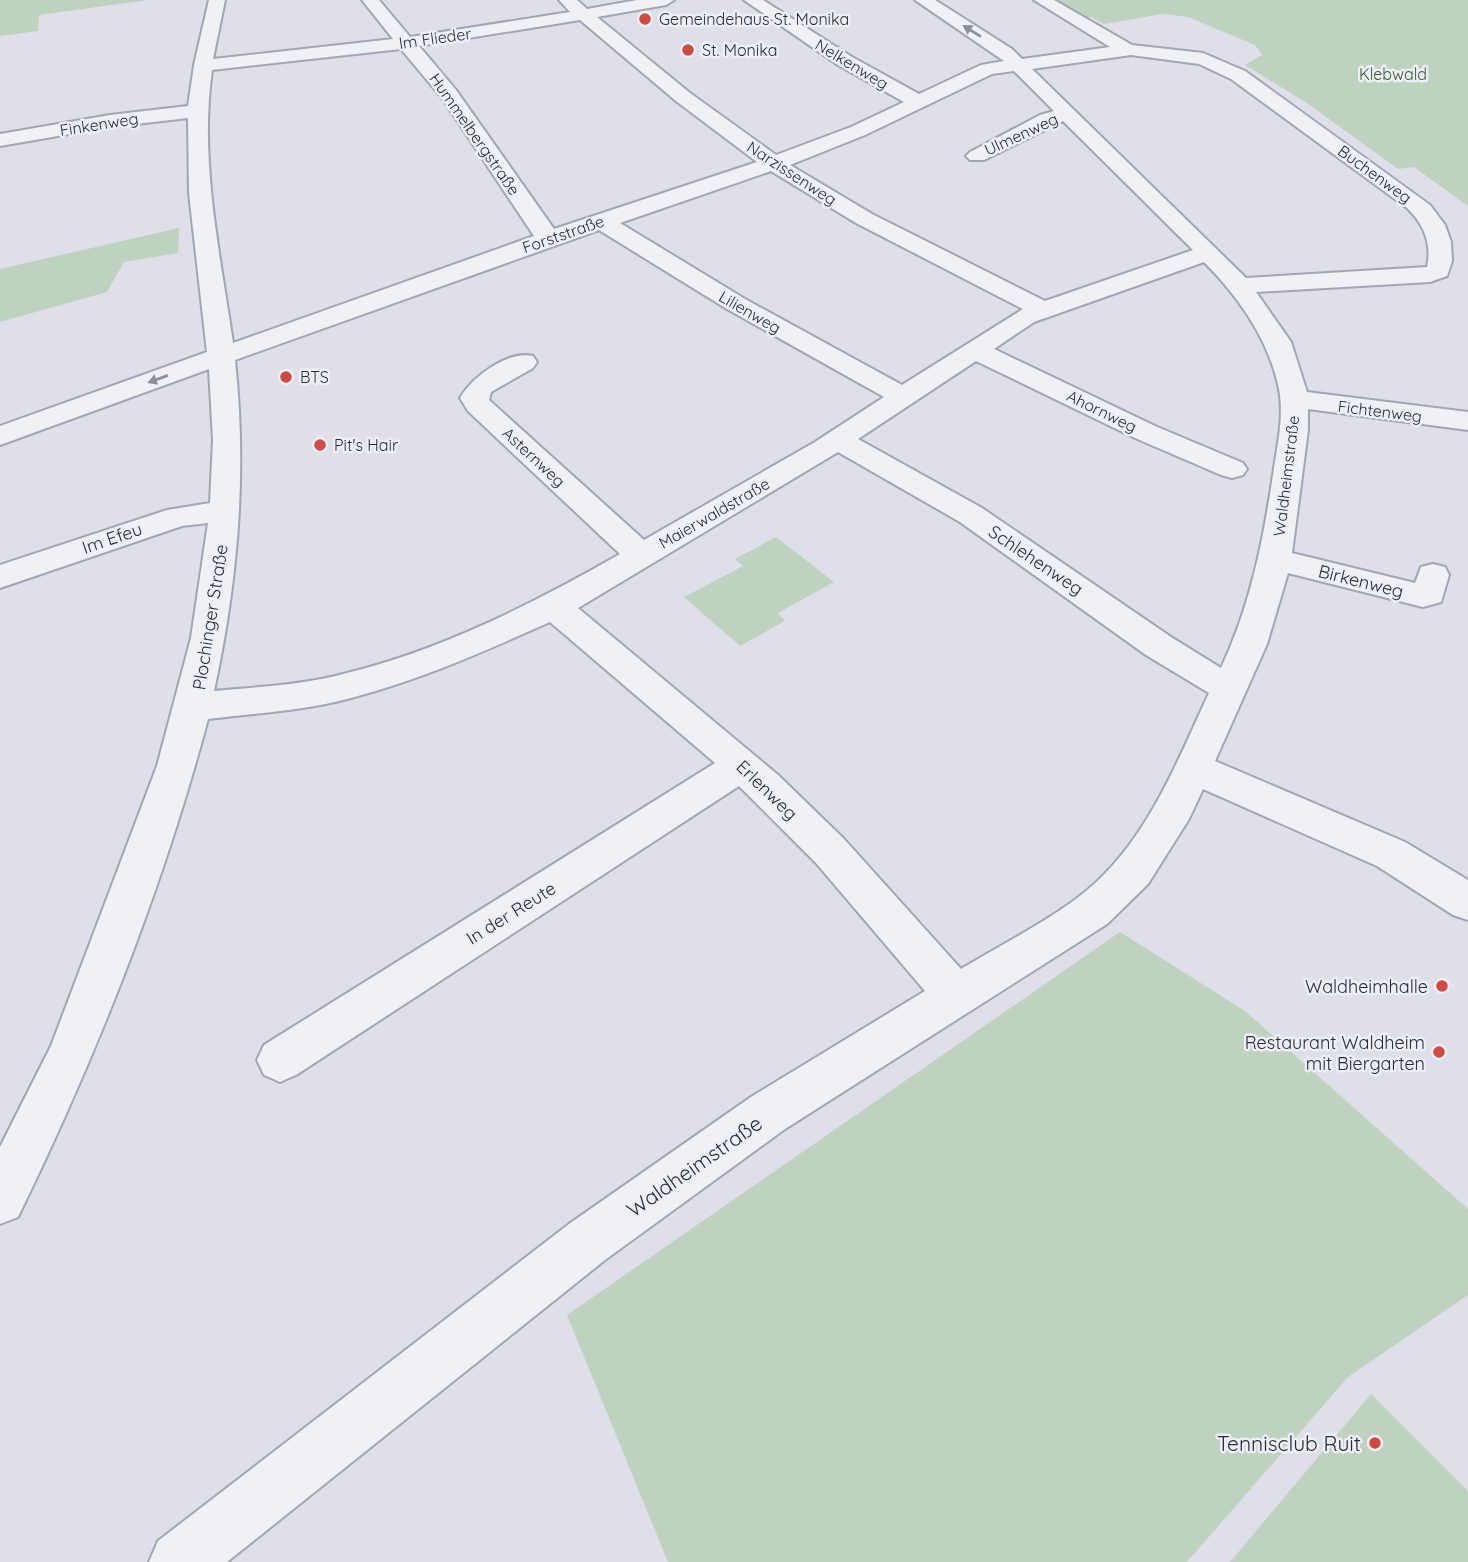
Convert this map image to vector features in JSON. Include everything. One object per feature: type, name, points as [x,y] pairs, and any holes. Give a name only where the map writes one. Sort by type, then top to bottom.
[{"type":"street","name":"Plochinger Straße","points":[[0,1199],[69,1058],[150,850],[194,707],[217,591],[226,511],[227,439],[222,355],[200,184],[198,111],[216,0]]},
{"type":"street","name":"Hummelbergstraße","points":[[370,0],[456,104],[538,228],[550,238]]},
{"type":"street","name":"Narzissenweg","points":[[567,0],[708,116],[775,163],[866,220],[1042,309]]},
{"type":"street","name":"Im Flieder","points":[[204,65],[407,42],[666,0]]},
{"type":"street","name":"Nelkenweg","points":[[752,0],[845,61],[919,102]]},
{"type":"street","name":"Waldheimstraße","points":[[179,1562],[587,1242],[768,1113],[1092,911],[1133,872],[1168,819],[1193,768],[1260,617],[1275,559],[1291,457],[1293,399],[1287,364],[1278,342],[1241,286],[1208,253],[1018,65],[996,46],[923,0]]},
{"type":"street","points":[[1042,0],[1128,50]]},
{"type":"street","name":"Forststraße","points":[[0,436],[550,238],[775,163],[858,131],[988,69],[1128,50]]},
{"type":"street","name":"Buchenweg","points":[[1128,50],[1203,59],[1238,75],[1415,202],[1430,220],[1441,243],[1438,271],[1430,275],[1241,286]]},
{"type":"street","name":"Finkenweg","points":[[0,140],[110,121],[198,111]]},
{"type":"street","name":"Ulmenweg","points":[[977,156],[1047,119],[1067,114]]},
{"type":"street","name":"Lilienweg","points":[[601,221],[748,311],[902,396]]},
{"type":"street","name":"Maierwaldstraße","points":[[194,707],[299,696],[349,686],[436,658],[554,607],[837,440],[1042,309],[1208,253]]},
{"type":"street","name":"Ahornweg","points":[[975,350],[1145,432],[1232,469]]},
{"type":"street","name":"Asternweg","points":[[524,362],[480,387],[474,398],[642,555]]},
{"type":"street","name":"Fichtenweg","points":[[1293,399],[1468,421]]},
{"type":"street","name":"Schlehenweg","points":[[837,440],[935,493],[1040,561],[1153,642],[1229,688]]},
{"type":"street","name":"Im Efeu","points":[[0,577],[178,517],[226,511]]},
{"type":"street","name":"Birkenweg","points":[[1275,559],[1423,596],[1429,594],[1433,575]]},
{"type":"street","name":"Erlenweg","points":[[554,607],[655,687],[742,765],[829,850],[928,965],[958,995]]},
{"type":"street","name":"In der Reute","points":[[280,1060],[742,765]]},
{"type":"street","points":[[1193,768],[1391,854],[1468,902]]},
{"type":"green space","points":[[0,0],[148,0],[39,15],[38,31],[0,36]]},
{"type":"green space","name":"Klebwald","points":[[1047,0],[1468,0],[1468,206],[1414,167],[1398,169],[1307,103],[1245,65],[1262,55],[1255,45],[1188,17],[1162,14],[1104,24],[1092,17],[1079,19]]},
{"type":"green space","points":[[179,228],[178,253],[124,262],[107,292],[0,322],[0,269]]},
{"type":"green space","points":[[776,537],[834,582],[778,613],[785,621],[740,646],[684,597],[743,566],[735,559]]},
{"type":"green space","points":[[1120,932],[1245,1011],[1468,1209],[1468,1295],[1348,1377],[1187,1562],[668,1562],[567,1315]]},
{"type":"green space","name":"Tennisclub Ruit","points":[[1371,1394],[1468,1491],[1468,1562],[1230,1562]]},
{"type":"place","name":"Gemeindehaus St. Monika","points":[[645,19]]},
{"type":"place","name":"St. Monika","points":[[688,50]]},
{"type":"place","name":"BTS","points":[[286,377]]},
{"type":"place","name":"Pit's Hair","points":[[320,445]]},
{"type":"place","name":"Waldheimhalle","points":[[1442,986]]},
{"type":"place","name":"Restaurant Waldheim mit Biergarten","points":[[1439,1052]]},
{"type":"place","name":"Tennisclub Ruit","points":[[1375,1443]]}]
